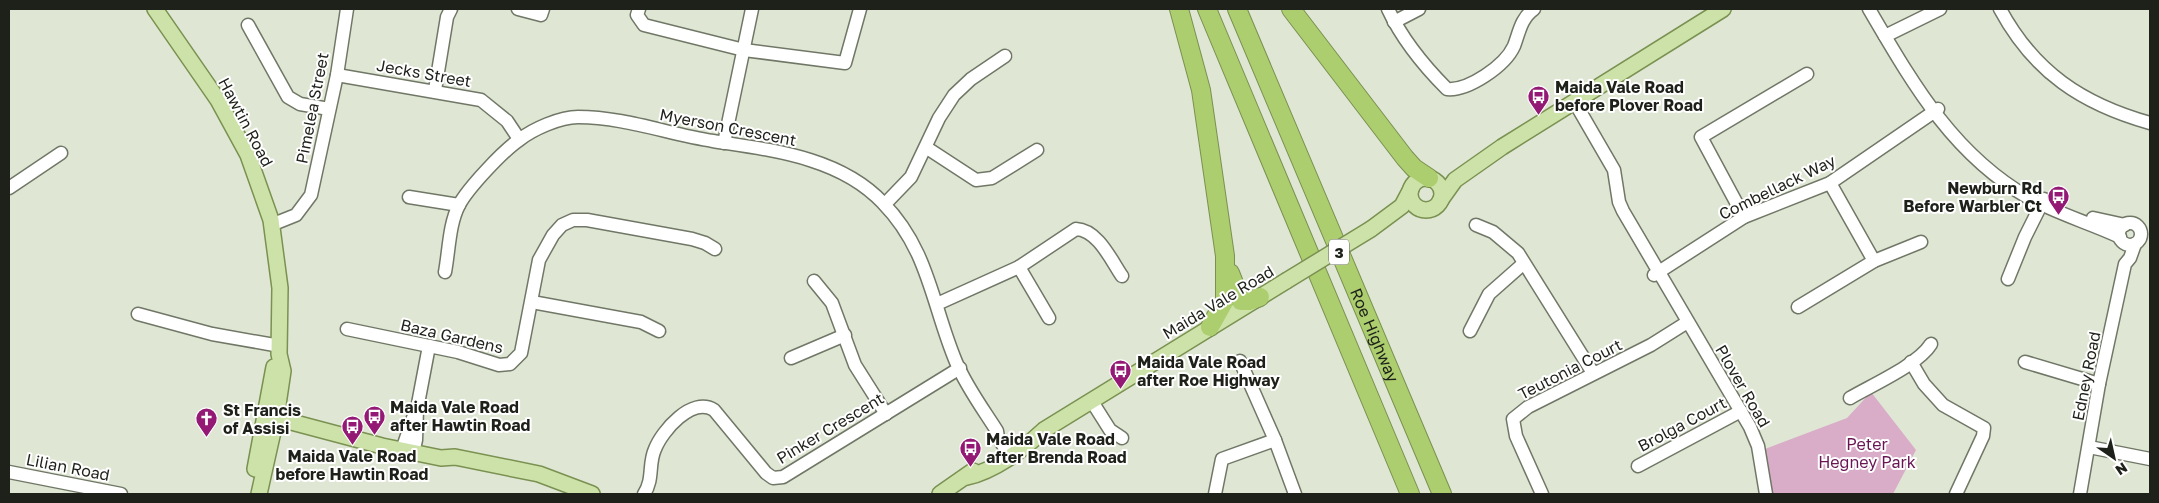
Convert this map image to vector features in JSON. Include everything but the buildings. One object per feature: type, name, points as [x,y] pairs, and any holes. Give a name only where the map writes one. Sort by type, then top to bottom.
[{"type":"highway","points":[[1179,9],[1201,90],[1225,256],[1225,300],[1210,327]]},
{"type":"highway","name":"Roe Highway","points":[[1207,9],[1410,494]]},
{"type":"highway","name":"Roe Highway","points":[[1237,9],[1442,494]]},
{"type":"highway","points":[[1291,9],[1405,158],[1414,168],[1430,179]]},
{"type":"highway","points":[[1225,256],[1239,299],[1249,301],[1260,297]]},
{"type":"main road","name":"Hawtin Road","points":[[155,9],[218,100],[248,155],[270,219],[280,288],[279,350],[273,370],[270,421],[259,494]]},
{"type":"main road","points":[[1502,147],[1460,170],[1417,181],[1411,188],[1413,203],[1427,210],[1437,205],[1455,180],[1502,147],[1723,9]]},
{"type":"main road","points":[[1430,179],[1441,190],[1440,200]]},
{"type":"main road","name":"Maida Vale Road","points":[[940,494],[967,477],[980,474],[1011,451],[1091,400],[1385,220],[1402,206],[1411,188]]},
{"type":"main road","name":"Maida Vale Road","points":[[1385,220],[1405,212],[1427,210]]},
{"type":"main road","name":"Hawtin Road","points":[[250,494],[270,421]]},
{"type":"main road","points":[[270,421],[308,432],[318,430],[371,442],[408,447],[441,458],[455,457],[539,474],[592,494]]},
{"type":"street","name":"Pimelea Street","points":[[270,219],[302,210],[311,195],[337,74],[347,9]]},
{"type":"street","points":[[435,90],[447,17],[451,9]]},
{"type":"street","points":[[518,9],[542,12]]},
{"type":"street","points":[[639,9],[637,15],[644,25],[744,50],[845,63],[860,9]]},
{"type":"street","points":[[724,142],[752,9]]},
{"type":"street","points":[[1388,9],[1394,22],[1423,65],[1447,89],[1453,90],[1468,86],[1505,62],[1514,46],[1524,18],[1534,9]]},
{"type":"street","points":[[1394,22],[1419,9]]},
{"type":"street","points":[[1869,9],[1890,37],[1936,111],[1984,158],[2043,202],[2121,239],[2128,245],[2141,241],[2144,228],[2131,223],[2125,225],[2120,230],[2121,239]]},
{"type":"street","points":[[1878,9],[1890,37]]},
{"type":"street","points":[[2000,9],[2022,46],[2053,76],[2074,92],[2103,108],[2150,123]]},
{"type":"street","points":[[1890,37],[1937,11]]},
{"type":"street","points":[[248,26],[288,97],[300,104],[329,109]]},
{"type":"street","points":[[885,204],[906,184],[927,148],[939,118],[954,95],[971,79],[1005,56]]},
{"type":"street","name":"Jecks Street","points":[[337,74],[435,90],[481,100],[506,121],[519,139]]},
{"type":"street","points":[[1744,217],[1701,137],[1807,74]]},
{"type":"street","name":"Plover Road","points":[[1571,103],[1610,174],[1617,213],[1657,273],[1741,411],[1758,446],[1766,494]]},
{"type":"street","name":"Combellack Way","points":[[1657,273],[1744,217],[1830,183],[1936,111]]},
{"type":"street","name":"Myerson Crescent","points":[[445,272],[459,205],[484,175],[519,139],[550,124],[576,117],[605,118],[685,136],[778,151],[831,167],[872,191],[885,204],[915,245],[927,271],[960,368],[997,431],[998,438],[1011,451]]},
{"type":"street","points":[[927,148],[976,180],[992,178],[1037,150]]},
{"type":"street","points":[[9,188],[61,154]]},
{"type":"street","points":[[1830,183],[1874,261]]},
{"type":"street","points":[[409,197],[459,205]]},
{"type":"street","points":[[2043,202],[2088,217],[2125,225]]},
{"type":"street","points":[[2008,279],[2025,237],[2043,202]]},
{"type":"street","name":"Baza Gardens","points":[[347,330],[458,352],[492,364],[510,364],[521,353],[542,255],[556,230],[573,220],[587,220],[692,239],[715,249]]},
{"type":"street","points":[[1476,225],[1493,232],[1518,253],[1523,264],[1593,373]]},
{"type":"street","points":[[937,304],[1019,267],[1069,232],[1083,230],[1094,236],[1122,276]]},
{"type":"street","name":"Edney Road","points":[[2121,239],[2121,256],[2125,264]]},
{"type":"street","name":"Edney Road","points":[[2080,494],[2099,384],[2125,264],[2141,241]]},
{"type":"street","points":[[1798,307],[1874,261],[1921,242]]},
{"type":"street","points":[[1470,332],[1488,294],[1523,264]]},
{"type":"street","points":[[1019,267],[1049,318]]},
{"type":"street","points":[[814,280],[832,303],[855,365],[886,414]]},
{"type":"street","points":[[532,302],[641,322],[659,331]]},
{"type":"street","points":[[138,314],[279,350]]},
{"type":"street","name":"Teutonia Court","points":[[1542,494],[1516,436],[1513,419],[1528,407],[1651,345],[1686,323]]},
{"type":"street","points":[[791,358],[845,335]]},
{"type":"street","points":[[1850,398],[1911,362],[1932,344]]},
{"type":"street","points":[[408,447],[429,346]]},
{"type":"street","points":[[1240,361],[1275,440],[1295,494]]},
{"type":"street","points":[[1911,362],[1924,384],[1943,405],[1984,428],[1983,436],[1956,494]]},
{"type":"street","points":[[2025,362],[2099,384]]},
{"type":"street","name":"Pinker Crescent","points":[[644,494],[651,478],[652,458],[662,435],[686,413],[700,406],[714,410],[766,473],[773,478],[784,477],[960,368]]},
{"type":"street","points":[[1091,400],[1110,430],[1122,438]]},
{"type":"street","name":"Brolga Court","points":[[1638,466],[1741,411]]},
{"type":"street","points":[[1215,494],[1222,459],[1275,440]]},
{"type":"street","points":[[2089,446],[2150,459]]},
{"type":"street","name":"Lilian Road","points":[[9,472],[121,494]]},
{"type":"green space","name":"Peter Hegney Park","points":[[1871,392],[1916,450],[1893,494],[1772,494],[1765,449],[1847,418]]},
{"type":"place","name":"Maida Vale Road before Plover Road","points":[[1539,115]]},
{"type":"place","name":"Newburn Rd Before Warbler Ct","points":[[2058,216]]},
{"type":"place","name":"Maida Vale Road after Roe Highway","points":[[1121,390]]},
{"type":"place","name":"Maida Vale Road after Hawtin Road","points":[[374,435]]},
{"type":"place","name":"St Francis of Assisi","points":[[207,438]]},
{"type":"place","name":"Maida Vale Road before Hawtin Road","points":[[352,446]]},
{"type":"place","name":"Maida Vale Road after Brenda Road","points":[[970,467]]}]
